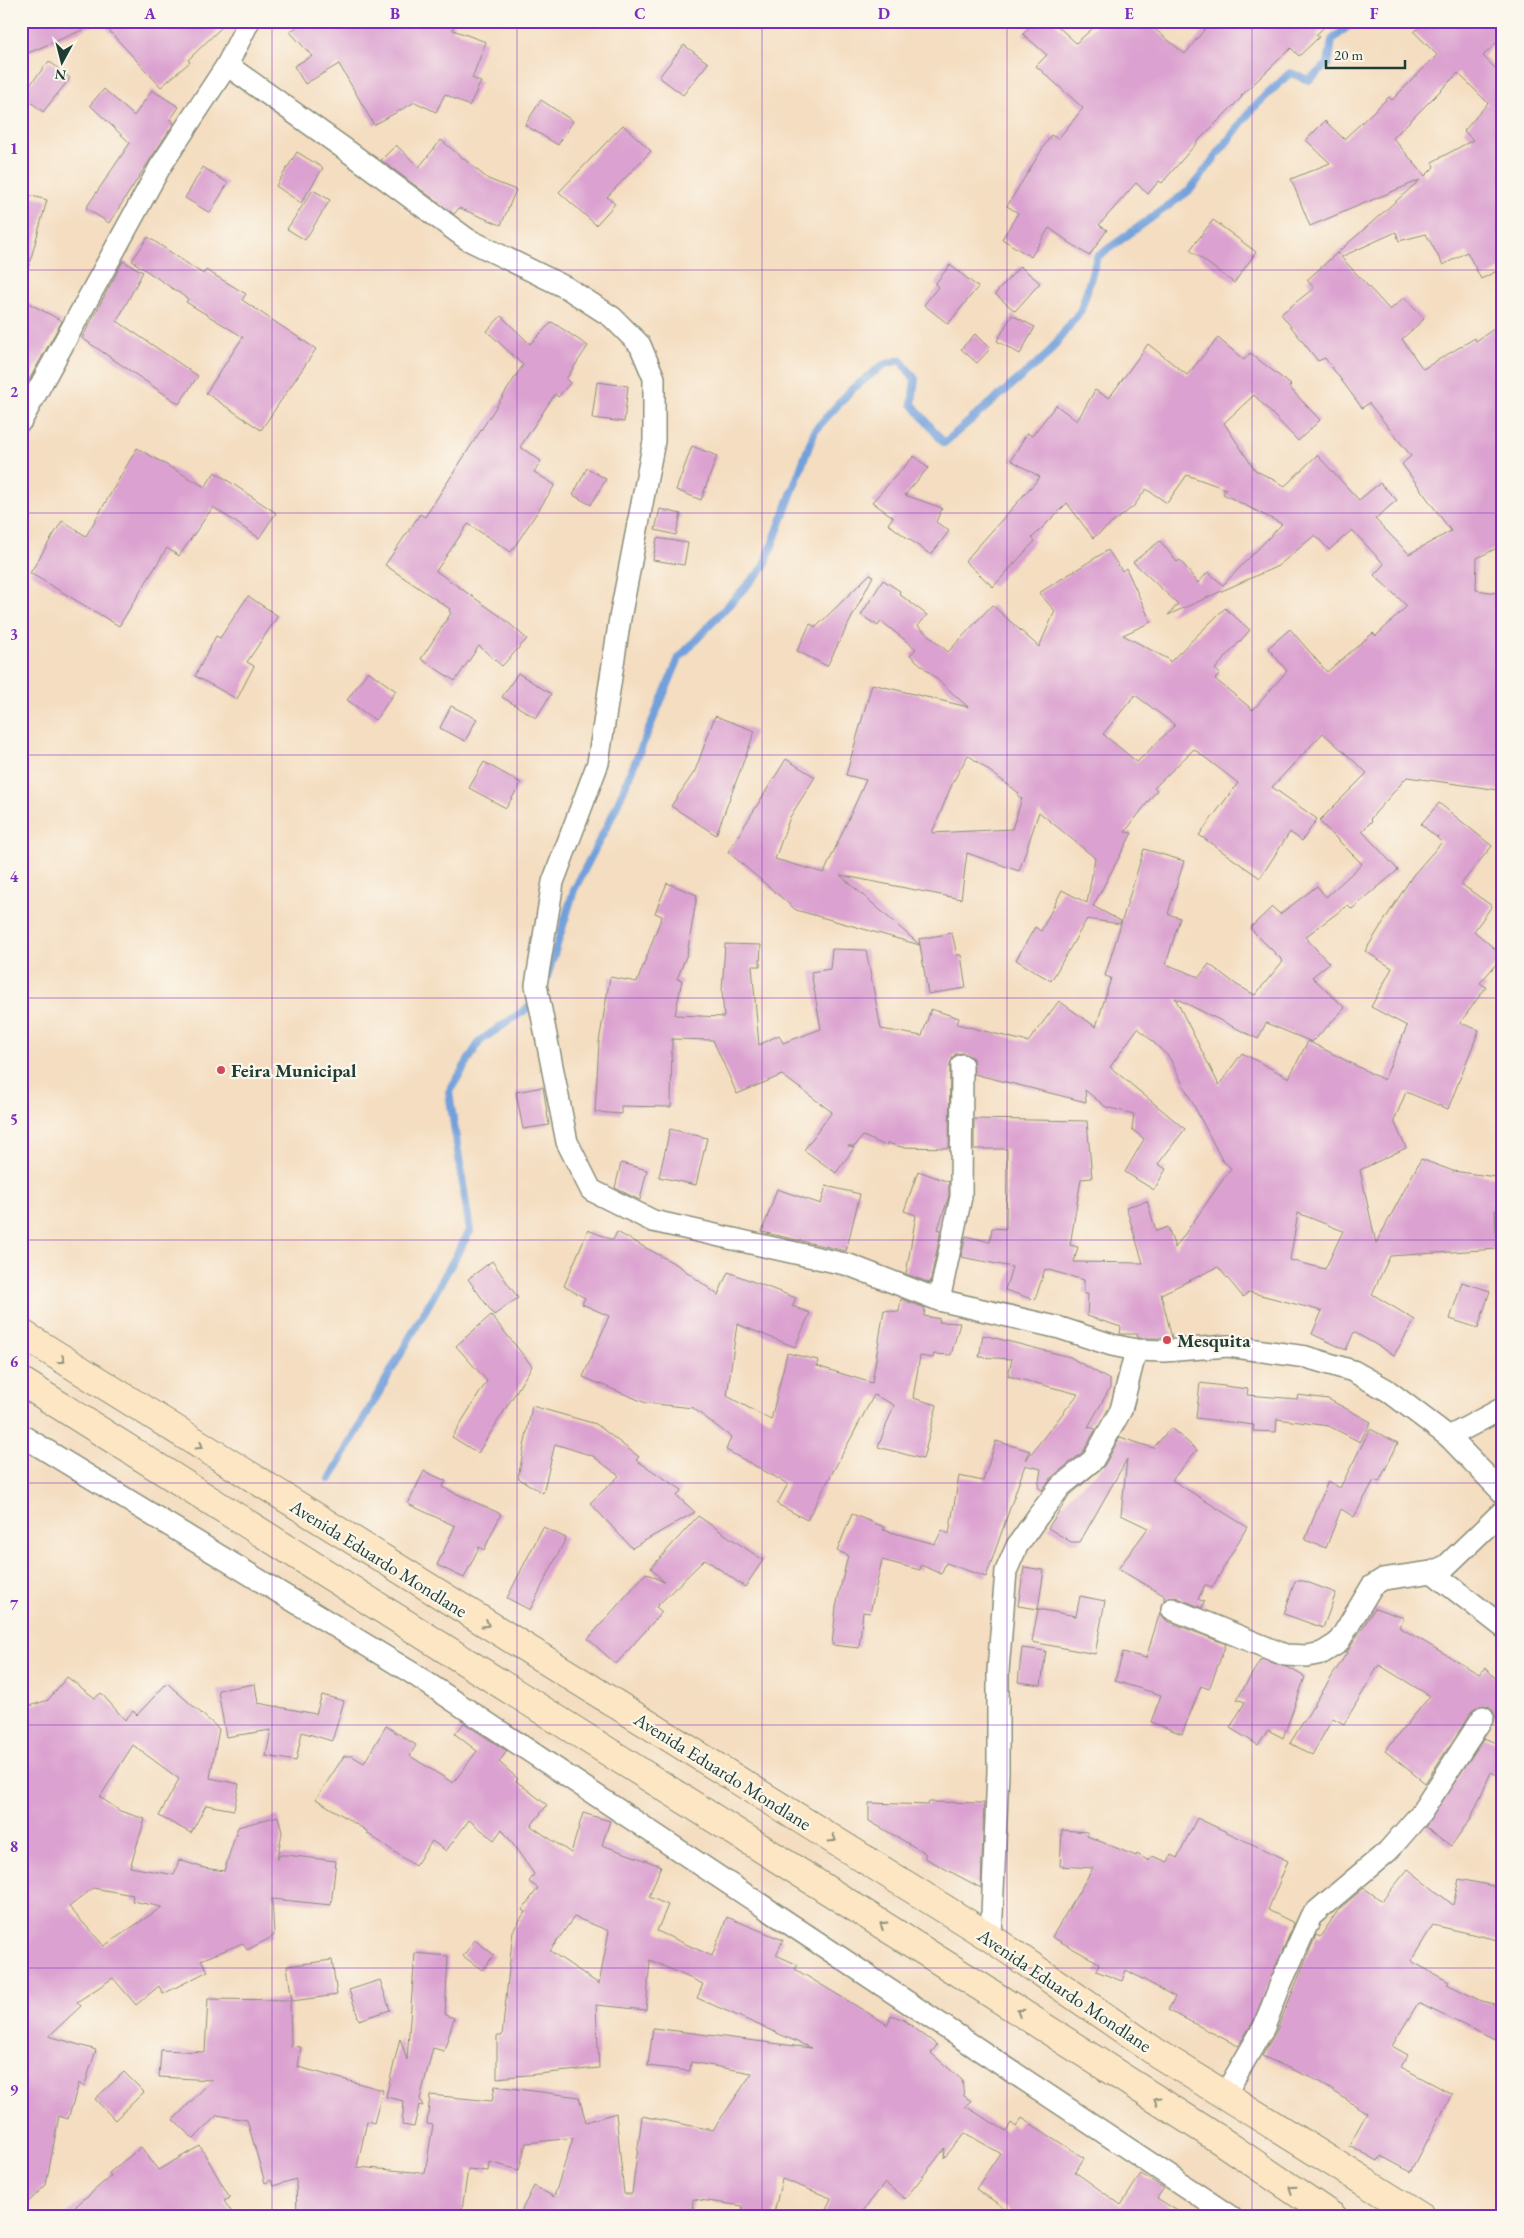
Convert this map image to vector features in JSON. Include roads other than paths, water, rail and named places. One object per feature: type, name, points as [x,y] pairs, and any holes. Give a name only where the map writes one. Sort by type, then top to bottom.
[{"type":"main road","name":"Avenida Eduardo Mondlane","points":[[21,1333],[991,1938],[1149,2048],[1421,2217]]},
{"type":"main road","points":[[21,1381],[973,1982],[1217,2138],[1333,2217]]},
{"type":"street","points":[[21,421],[160,167],[227,65],[250,21]]},
{"type":"street","points":[[227,65],[467,239],[566,288],[612,317],[640,345],[654,378],[654,441],[620,618],[598,763],[553,882],[536,985],[567,1142],[591,1190],[652,1221],[849,1265],[939,1300],[1060,1328],[1112,1345],[1136,1350],[1164,1351],[1228,1346],[1306,1357],[1353,1371],[1387,1390],[1449,1437],[1503,1493]]},
{"type":"street","points":[[939,1300],[961,1196],[962,1066]]},
{"type":"street","points":[[991,1938],[998,1772],[998,1671],[1006,1571],[1017,1546],[1061,1486],[1093,1460],[1121,1410],[1136,1350]]},
{"type":"street","points":[[1449,1437],[1503,1408]]},
{"type":"street","points":[[21,1435],[412,1673],[1231,2217]]},
{"type":"street","points":[[1172,1609],[1285,1655],[1307,1656],[1322,1653],[1338,1643],[1372,1586],[1383,1579],[1411,1573],[1432,1572],[1446,1566],[1503,1511]]},
{"type":"street","points":[[1432,1572],[1503,1627]]},
{"type":"street","points":[[1224,2096],[1264,2027],[1281,1983],[1312,1916],[1388,1851],[1415,1819],[1483,1716]]},
{"type":"waterway","points":[[547,977],[574,890],[614,812],[679,658],[764,567],[815,430],[851,390],[883,365],[900,360],[915,379],[912,404],[944,443],[1047,355],[1081,310],[1097,257],[1190,190],[1252,109],[1290,73],[1309,80],[1328,64],[1332,40],[1354,21]]},
{"type":"waterway","points":[[330,1479],[470,1231],[449,1092],[480,1041],[538,1001]]},
{"type":"place","name":"Feira Municipal","points":[[221,1070]]},
{"type":"place","name":"Mesquita","points":[[1167,1340]]}]
